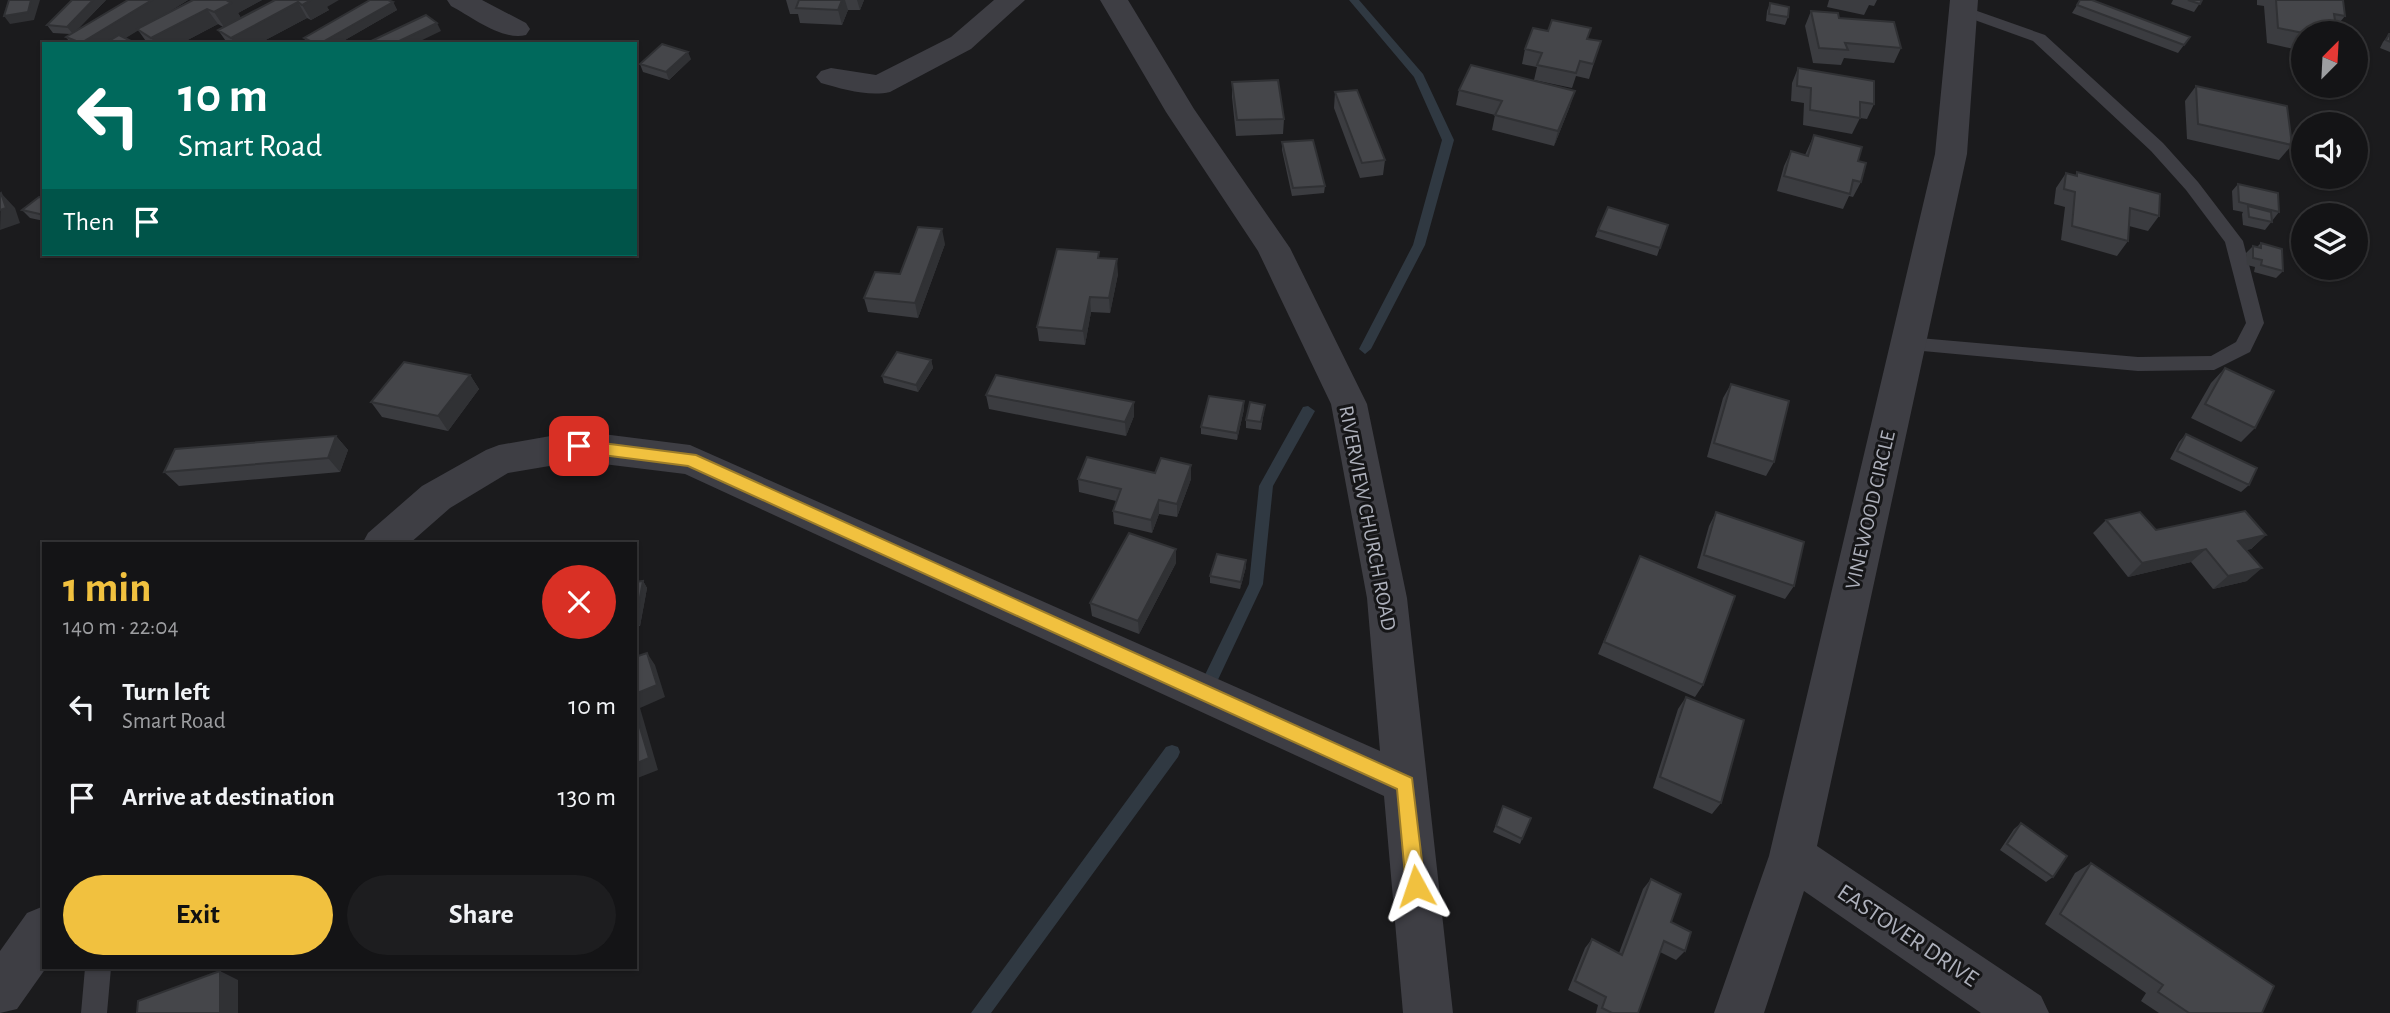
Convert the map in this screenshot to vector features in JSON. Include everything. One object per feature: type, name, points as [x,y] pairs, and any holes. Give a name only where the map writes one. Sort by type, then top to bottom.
[{"type":"street","points":[[461,0],[516,29]]},
{"type":"street","points":[[831,77],[880,85],[961,43],[1011,0]]},
{"type":"street","name":"RIVERVIEW CHURCH ROAD","points":[[1114,0],[1181,112],[1273,248],[1349,404],[1387,598],[1428,1013]]},
{"type":"street","name":"VINEWOOD CIRCLE","points":[[1739,1013],[1792,856],[1951,154],[1964,5]]},
{"type":"street","points":[[384,542],[436,497],[499,460],[579,446],[690,460],[1406,784]]},
{"type":"street","name":"EASTOVER DRIVE","points":[[1792,856],[2024,1013]]},
{"type":"street","points":[[0,992],[42,933]]},
{"type":"lane","points":[[1908,344],[2138,364],[2214,363],[2243,348],[2255,323],[2234,241],[2192,186],[2157,147],[2039,38],[1964,5]]},
{"type":"lane","points":[[94,1013],[98,969]]},
{"type":"building","points":[[9,0],[31,0],[28,12],[4,16]]},
{"type":"building","points":[[72,0],[93,0],[67,27],[47,25]]},
{"type":"building","points":[[128,0],[152,0],[83,42],[66,37]]},
{"type":"building","points":[[193,0],[226,0],[231,3],[214,12],[207,9],[151,38],[137,29]]},
{"type":"building","points":[[275,0],[311,0],[302,5],[298,2],[231,38],[218,30]]},
{"type":"building","points":[[370,0],[393,2],[323,42],[312,42],[304,38]]},
{"type":"building","points":[[799,0],[842,0],[838,10],[796,8]]},
{"type":"building","points":[[2080,0],[2092,0],[2190,37],[2184,45],[2077,5]]},
{"type":"building","points":[[2276,0],[2343,0],[2345,16],[2334,14],[2335,21],[2291,21],[2291,31],[2278,28]]},
{"type":"building","points":[[1770,3],[1789,7],[1788,17],[1769,14]]},
{"type":"building","points":[[1811,11],[1838,13],[1839,18],[1894,22],[1901,48],[1845,43],[1848,50],[1819,48]]},
{"type":"building","points":[[426,15],[437,23],[397,42],[369,42]]},
{"type":"building","points":[[1552,20],[1591,28],[1587,39],[1601,41],[1593,64],[1580,61],[1576,73],[1537,65],[1542,53],[1525,49],[1533,28],[1548,31]]},
{"type":"building","points":[[119,35],[129,40],[125,42],[107,42]]},
{"type":"building","points":[[662,44],[688,52],[666,72],[640,64]]},
{"type":"building","points":[[1471,65],[1575,91],[1558,131],[1495,115],[1502,101],[1459,90]]},
{"type":"building","points":[[1798,68],[1874,81],[1874,104],[1860,102],[1860,118],[1810,110],[1811,88],[1797,86]]},
{"type":"building","points":[[1278,80],[1284,119],[1237,120],[1232,82]]},
{"type":"building","points":[[2196,86],[2287,106],[2291,145],[2198,124]]},
{"type":"building","points":[[1357,90],[1385,160],[1362,163],[1335,92]]},
{"type":"building","points":[[1814,135],[1862,147],[1858,161],[1866,163],[1861,182],[1853,180],[1850,194],[1784,176],[1791,151],[1808,156]]},
{"type":"building","points":[[1313,140],[1325,186],[1293,188],[1282,142]]},
{"type":"building","points":[[2077,172],[2160,194],[2159,216],[2130,208],[2128,241],[2072,226],[2075,192],[2064,189],[2066,173],[2077,176]]},
{"type":"building","points":[[2238,184],[2278,193],[2279,212],[2239,202]]},
{"type":"building","points":[[0,194],[6,208],[0,210]]},
{"type":"building","points":[[39,197],[42,198],[42,215],[22,210]]},
{"type":"building","points":[[2248,206],[2271,212],[2272,222],[2249,217]]},
{"type":"building","points":[[1608,207],[1668,225],[1660,248],[1598,230]]},
{"type":"building","points":[[918,227],[942,229],[915,303],[864,298],[875,272],[900,274]]},
{"type":"building","points":[[2261,243],[2282,249],[2283,271],[2261,265],[2262,260],[2253,258],[2253,246],[2261,248]]},
{"type":"building","points":[[1057,249],[1099,252],[1098,258],[1117,259],[1109,298],[1090,297],[1083,331],[1037,327]]},
{"type":"building","points":[[897,352],[931,360],[916,385],[882,376]]},
{"type":"building","points":[[404,362],[470,375],[438,416],[371,402]]},
{"type":"building","points":[[2225,368],[2274,391],[2255,428],[2205,404]]},
{"type":"building","points":[[996,375],[1134,402],[1125,422],[986,395]]},
{"type":"building","points":[[1731,384],[1789,401],[1774,462],[1714,443]]},
{"type":"building","points":[[1209,396],[1244,401],[1237,433],[1201,427]]},
{"type":"building","points":[[1250,402],[1265,405],[1261,422],[1246,420]]},
{"type":"building","points":[[2186,434],[2257,468],[2249,485],[2177,451]]},
{"type":"building","points":[[336,436],[328,458],[164,472],[175,449]]},
{"type":"building","points":[[1087,457],[1155,473],[1161,458],[1191,465],[1177,504],[1159,500],[1151,520],[1113,511],[1121,489],[1078,479]]},
{"type":"building","points":[[2245,511],[2266,535],[2238,541],[2262,568],[2228,576],[2206,549],[2142,563],[2106,520],[2140,512],[2156,530]]},
{"type":"building","points":[[1716,512],[1804,542],[1794,586],[1704,555]]},
{"type":"building","points":[[1129,533],[1176,549],[1138,621],[1090,603]]},
{"type":"building","points":[[1217,554],[1246,560],[1241,582],[1210,576]]},
{"type":"building","points":[[1640,556],[1735,596],[1703,685],[1604,642]]},
{"type":"building","points":[[643,581],[637,614],[637,582]]},
{"type":"building","points":[[647,653],[657,685],[637,693],[637,656]]},
{"type":"building","points":[[1686,697],[1744,720],[1721,803],[1660,777]]},
{"type":"building","points":[[637,718],[649,758],[637,763]]},
{"type":"building","points":[[1503,806],[1531,818],[1522,839],[1496,826]]},
{"type":"building","points":[[2021,823],[2067,856],[2053,877],[2007,844]]},
{"type":"building","points":[[2091,863],[2274,986],[2262,1013],[2189,1013],[2158,992],[2163,985],[2060,914]]},
{"type":"building","points":[[1651,879],[1681,894],[1671,922],[1691,932],[1685,951],[1664,941],[1638,1013],[1612,1013],[1602,1008],[1606,997],[1575,981],[1592,939],[1622,955]]},
{"type":"building","points":[[220,971],[220,1013],[137,1013],[138,1001]]},
{"type":"waterway","points":[[1354,0],[1419,76],[1448,140],[1419,245],[1365,349]]},
{"type":"waterway","points":[[1210,681],[1256,584],[1266,486],[1308,411]]},
{"type":"waterway","points":[[980,1013],[1172,752]]},
{"type":"route","points":[[579,446],[690,460],[1406,784],[1416,886]]}]
